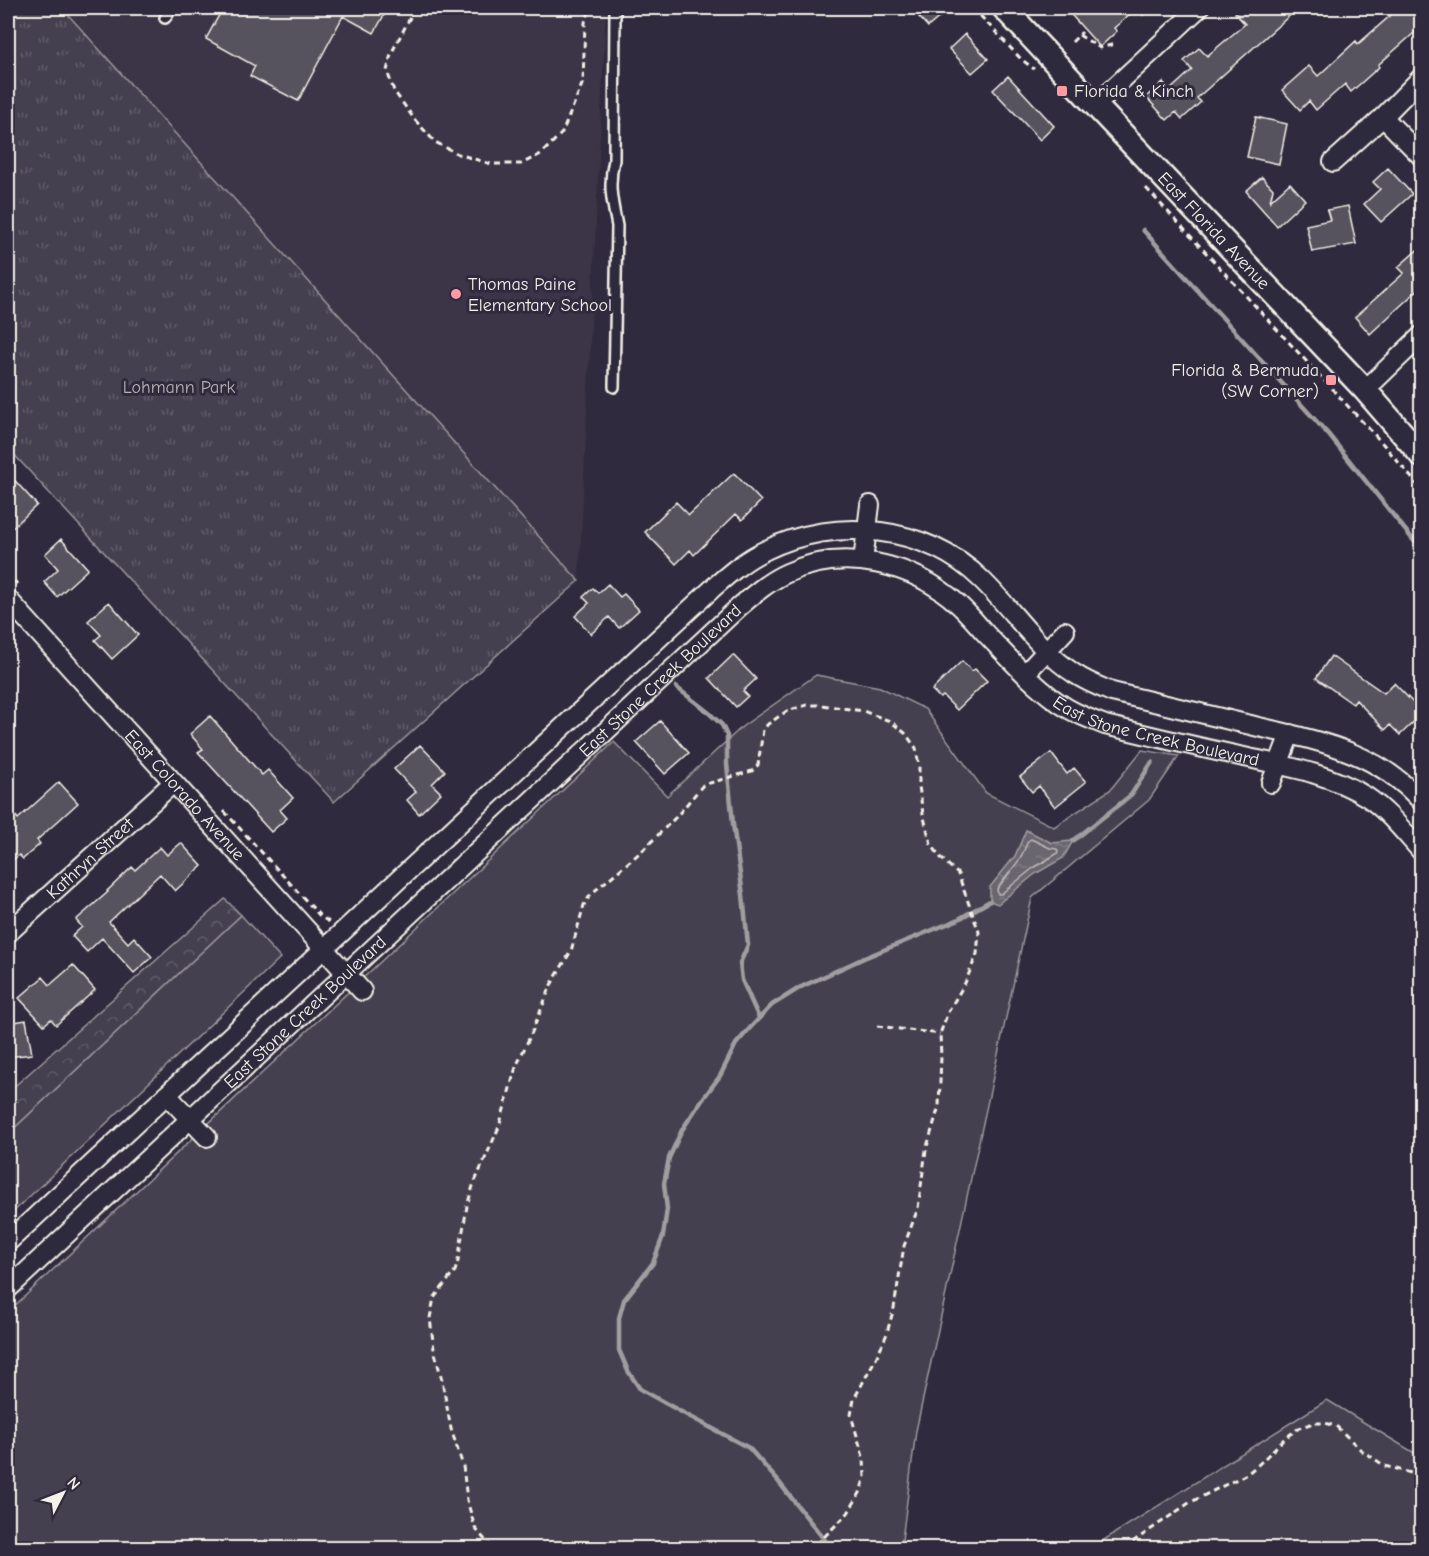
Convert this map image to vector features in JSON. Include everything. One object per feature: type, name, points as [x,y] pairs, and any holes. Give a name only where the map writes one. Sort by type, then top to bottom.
[{"type":"street","name":"East Florida Avenue","points":[[1004,8],[1365,390],[1422,456]]},
{"type":"street","points":[[1095,105],[1200,8]]},
{"type":"street","points":[[1333,162],[1383,117],[1422,77]]},
{"type":"street","points":[[1383,117],[1422,157]]},
{"type":"street","points":[[1365,390],[1422,335]]},
{"type":"street","points":[[863,561],[870,505]]},
{"type":"street","name":"East Stone Creek Boulevard","points":[[8,1242],[737,567],[764,550],[788,540],[818,532],[867,530],[910,538],[943,552],[964,565],[982,580],[1047,651],[1076,675],[1112,692],[1323,742],[1358,754],[1399,780],[1422,802]]},
{"type":"street","name":"East Stone Creek Boulevard","points":[[8,1289],[739,607],[774,580],[800,568],[846,559],[898,569],[921,578],[942,590],[959,605],[1044,692],[1067,708],[1088,719],[1105,724],[1326,777],[1369,798],[1391,817],[1422,852]]},
{"type":"street","name":"East Colorado Avenue","points":[[8,599],[362,992]]},
{"type":"street","points":[[1026,673],[1065,631]]},
{"type":"street","points":[[662,635],[684,659]]},
{"type":"street","points":[[1271,783],[1290,734]]},
{"type":"street","name":"Kathryn Street","points":[[8,933],[173,783]]},
{"type":"street","points":[[167,1095],[207,1137]]},
{"type":"lane","points":[[165,18],[172,8]]},
{"type":"lane","points":[[614,387],[617,226],[610,175],[614,160],[615,8]]},
{"type":"path","points":[[415,8],[391,54],[387,70],[394,91],[415,120],[435,142],[458,154],[491,164],[521,164],[540,154],[562,133],[583,82],[585,22],[591,8]]},
{"type":"path","points":[[973,8],[1021,59],[1039,73]]},
{"type":"path","points":[[1142,15],[1150,8]]},
{"type":"path","points":[[1072,42],[1080,34],[1100,48],[1115,44]]},
{"type":"path","points":[[1139,181],[1383,444],[1422,490]]},
{"type":"path","points":[[492,1548],[476,1528],[467,1500],[463,1466],[451,1429],[434,1349],[430,1318],[434,1298],[455,1271],[467,1206],[473,1186],[499,1127],[516,1067],[550,985],[571,951],[584,905],[591,894],[643,850],[676,817],[702,785],[752,771],[758,765],[763,730],[768,724],[787,711],[807,705],[822,705],[863,711],[890,722],[905,733],[916,748],[923,814],[931,844],[941,858],[958,874],[979,932],[976,954],[965,983],[948,1012],[940,1034],[939,1106],[926,1150],[918,1208],[904,1246],[894,1308],[886,1336],[854,1399],[851,1415],[864,1460],[865,1476],[860,1493],[848,1513],[814,1548]]},
{"type":"path","points":[[878,1026],[940,1034]]},
{"type":"path","points":[[1124,1548],[1189,1503],[1247,1474],[1285,1438],[1299,1428],[1313,1423],[1336,1426],[1361,1450],[1385,1466],[1422,1476]]},
{"type":"shaded area","name":"Thomas Paine Elementary School","points":[[63,8],[606,8],[579,581]]},
{"type":"green space","name":"Lohmann Park","points":[[8,8],[62,8],[579,581],[334,802],[8,448]]},
{"type":"green space","points":[[816,675],[880,687],[925,709],[986,793],[1054,827],[1110,790],[1142,750],[1179,756],[1149,800],[1032,898],[916,1431],[901,1548],[8,1548],[8,1312],[614,742],[667,796],[743,726]]},
{"type":"green space","points":[[225,899],[241,915],[8,1134],[8,1092]]},
{"type":"green space","points":[[241,915],[280,958],[8,1217],[8,1134]]},
{"type":"green space","points":[[1327,1400],[1421,1457],[1421,1548],[1091,1548]]},
{"type":"water","points":[[1026,830],[1052,843],[1073,841],[1063,858],[1035,874],[998,904],[990,901],[990,887],[1015,856]]},
{"type":"building","points":[[223,8],[388,8],[374,33],[343,16],[298,101],[250,76],[255,66],[206,39]]},
{"type":"building","points":[[911,8],[950,8],[928,27]]},
{"type":"building","points":[[1065,8],[1137,8],[1114,28],[1117,31],[1100,47]]},
{"type":"building","points":[[1241,8],[1298,8],[1197,98],[1201,102],[1182,119],[1176,112],[1167,120],[1146,97],[1163,82],[1170,90],[1192,70],[1184,61],[1199,48],[1207,56],[1245,24],[1235,13]]},
{"type":"building","points":[[1399,8],[1422,8],[1422,26],[1351,92],[1345,84],[1316,110],[1309,101],[1300,110],[1282,90],[1309,66],[1318,76],[1356,41],[1358,44]]},
{"type":"building","points":[[965,34],[988,59],[972,73],[949,49]]},
{"type":"building","points":[[1008,76],[1054,126],[1040,140],[993,90]]},
{"type":"building","points":[[1256,117],[1287,124],[1279,164],[1247,157]]},
{"type":"building","points":[[1388,168],[1412,194],[1381,222],[1364,204],[1380,189],[1373,182]]},
{"type":"building","points":[[1262,177],[1273,189],[1270,201],[1290,183],[1305,200],[1277,226],[1246,191]]},
{"type":"building","points":[[1348,206],[1356,244],[1312,252],[1306,225],[1330,220],[1327,210]]},
{"type":"building","points":[[1422,246],[1422,286],[1370,334],[1355,317],[1404,273],[1398,267]]},
{"type":"building","points":[[8,473],[37,505],[8,532]]},
{"type":"building","points":[[734,473],[761,501],[742,520],[736,514],[694,555],[690,550],[676,564],[645,532],[676,502],[689,515]]},
{"type":"building","points":[[61,539],[88,569],[57,597],[44,582],[58,569],[45,554]]},
{"type":"building","points":[[608,584],[620,597],[624,594],[639,610],[619,628],[609,617],[591,634],[575,616],[589,603],[583,597],[593,588],[598,593]]},
{"type":"building","points":[[109,602],[138,635],[112,659],[95,640],[101,635],[88,621]]},
{"type":"building","points":[[733,655],[756,679],[743,691],[748,696],[736,707],[709,678]]},
{"type":"building","points":[[1331,656],[1384,693],[1394,683],[1422,714],[1400,735],[1390,725],[1385,730],[1356,700],[1353,704],[1316,678]]},
{"type":"building","points":[[962,661],[972,671],[975,669],[987,681],[957,710],[943,696],[940,698],[932,690]]},
{"type":"building","points":[[210,716],[262,775],[268,770],[293,798],[280,810],[287,818],[271,832],[198,752],[203,749],[190,734]]},
{"type":"building","points":[[660,721],[689,753],[665,774],[636,742]]},
{"type":"building","points":[[420,745],[445,771],[432,784],[441,793],[419,814],[407,800],[416,792],[394,769]]},
{"type":"building","points":[[1051,753],[1067,774],[1074,768],[1086,782],[1055,807],[1039,786],[1032,792],[1020,777]]},
{"type":"building","points":[[59,782],[78,803],[37,840],[40,844],[23,859],[19,855],[8,864],[8,806],[18,819]]},
{"type":"building","points":[[181,843],[202,866],[175,891],[160,874],[109,922],[128,943],[134,937],[152,957],[134,973],[102,938],[87,952],[72,936],[82,927],[76,920],[132,867],[135,870],[160,847],[167,855]]},
{"type":"building","points":[[73,965],[95,990],[56,1025],[51,1019],[44,1025],[19,998],[43,977],[50,985]]},
{"type":"building","points":[[26,1020],[32,1054],[8,1057],[8,1023]]},
{"type":"waterway","points":[[1143,230],[1328,434],[1414,541]]},
{"type":"waterway","points":[[676,687],[722,725],[727,736],[727,764],[733,824],[748,945],[740,963],[742,980],[759,1018]]},
{"type":"waterway","points":[[1073,841],[1131,795],[1152,762]]},
{"type":"waterway","points":[[831,1548],[749,1448],[640,1389],[628,1371],[619,1350],[619,1318],[624,1300],[653,1263],[663,1236],[667,1209],[664,1184],[669,1158],[682,1130],[720,1076],[736,1044],[750,1028],[772,1005],[801,987],[957,920],[990,901]]},
{"type":"place","name":"Florida & Kinch","points":[[1062,91]]},
{"type":"place","name":"Thomas Paine Elementary School","points":[[456,294]]},
{"type":"place","name":"Florida & Bermuda (SW Corner)","points":[[1331,380]]}]
